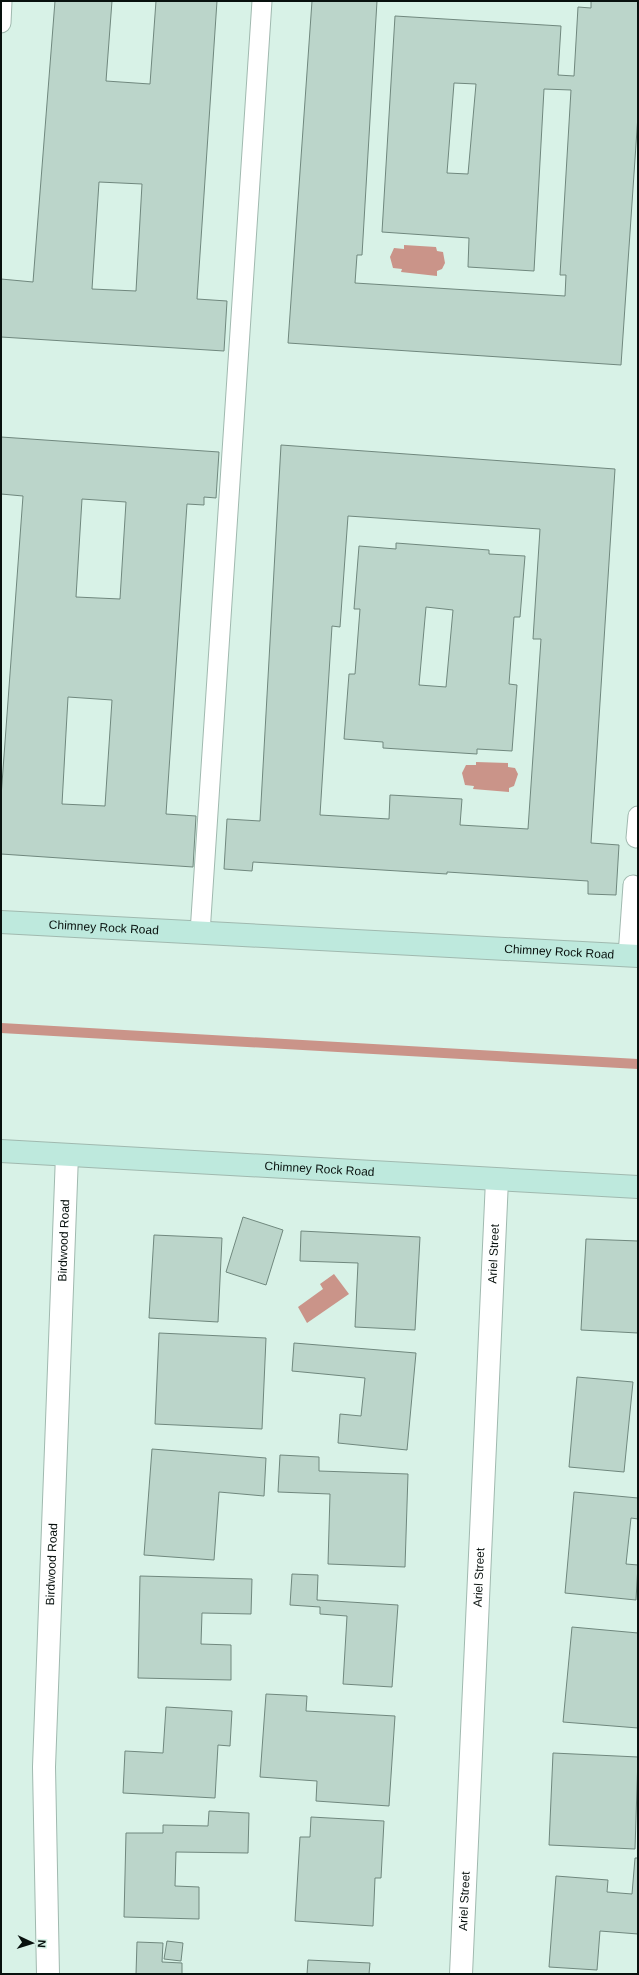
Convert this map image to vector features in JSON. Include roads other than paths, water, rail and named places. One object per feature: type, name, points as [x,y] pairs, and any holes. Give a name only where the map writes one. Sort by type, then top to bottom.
[{"type":"main road","name":"Chimney Rock Road","points":[[1,922],[633,956]]},
{"type":"main road","name":"Chimney Rock Road","points":[[1,1151],[638,1187]]},
{"type":"street","name":"Birdwood Road","points":[[48,1974],[44,1767],[67,1155]]},
{"type":"street","name":"Ariel Street","points":[[462,1974],[497,1180]]},
{"type":"lane","points":[[1,23],[2,1]]},
{"type":"lane","points":[[200,933],[262,1]]},
{"type":"lane","points":[[636,838],[638,816]]},
{"type":"lane","points":[[633,885],[633,956]]},
{"type":"waterway","points":[[1,1028],[638,1064]]}]
